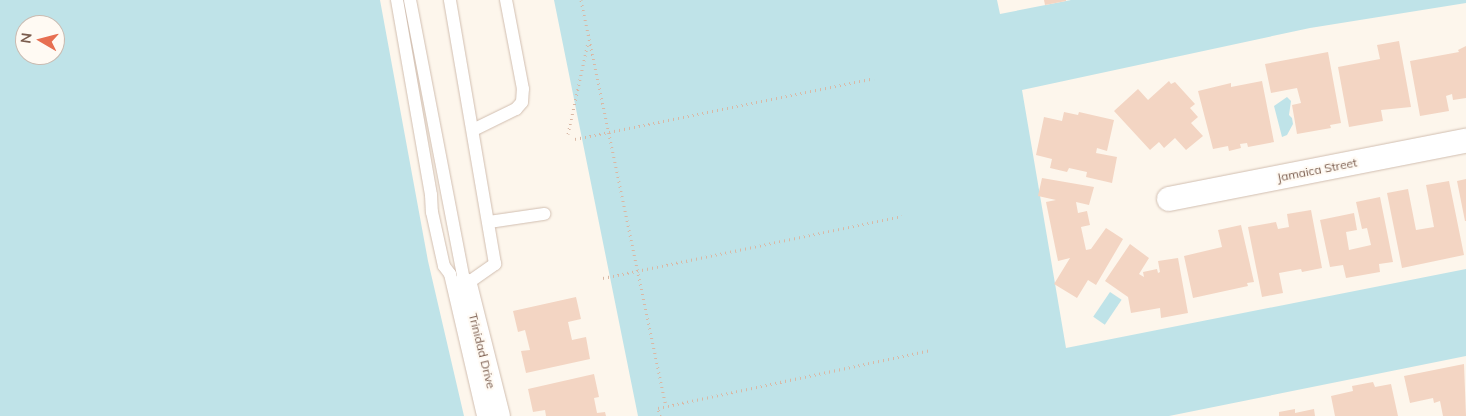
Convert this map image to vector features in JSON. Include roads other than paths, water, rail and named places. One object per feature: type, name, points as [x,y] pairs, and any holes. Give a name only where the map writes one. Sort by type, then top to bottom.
[{"type":"street","name":"Jamaica Street","points":[[1169,199],[1466,141]]},
{"type":"street","name":"Trinidad Drive","points":[[465,285],[498,416]]},
{"type":"lane","points":[[397,0],[432,212],[444,266],[450,274],[483,416]]},
{"type":"lane","points":[[410,0],[465,285],[495,264],[474,130],[450,0]]},
{"type":"lane","points":[[474,130],[516,109],[522,102],[523,89],[506,0]]},
{"type":"lane","points":[[489,222],[544,214]]},
{"type":"water","points":[[0,0],[380,0],[428,261],[464,416],[0,416]]},
{"type":"water","points":[[554,0],[997,0],[1000,14],[1071,0],[1466,0],[1466,3],[1310,28],[1022,90],[1066,348],[1466,269],[1466,356],[1169,416],[638,416]]},
{"type":"water","points":[[1287,97],[1291,101],[1289,115],[1292,118],[1293,124],[1287,135],[1282,137],[1274,106]]},
{"type":"water","points":[[1110,292],[1122,300],[1105,325],[1093,317]]}]
